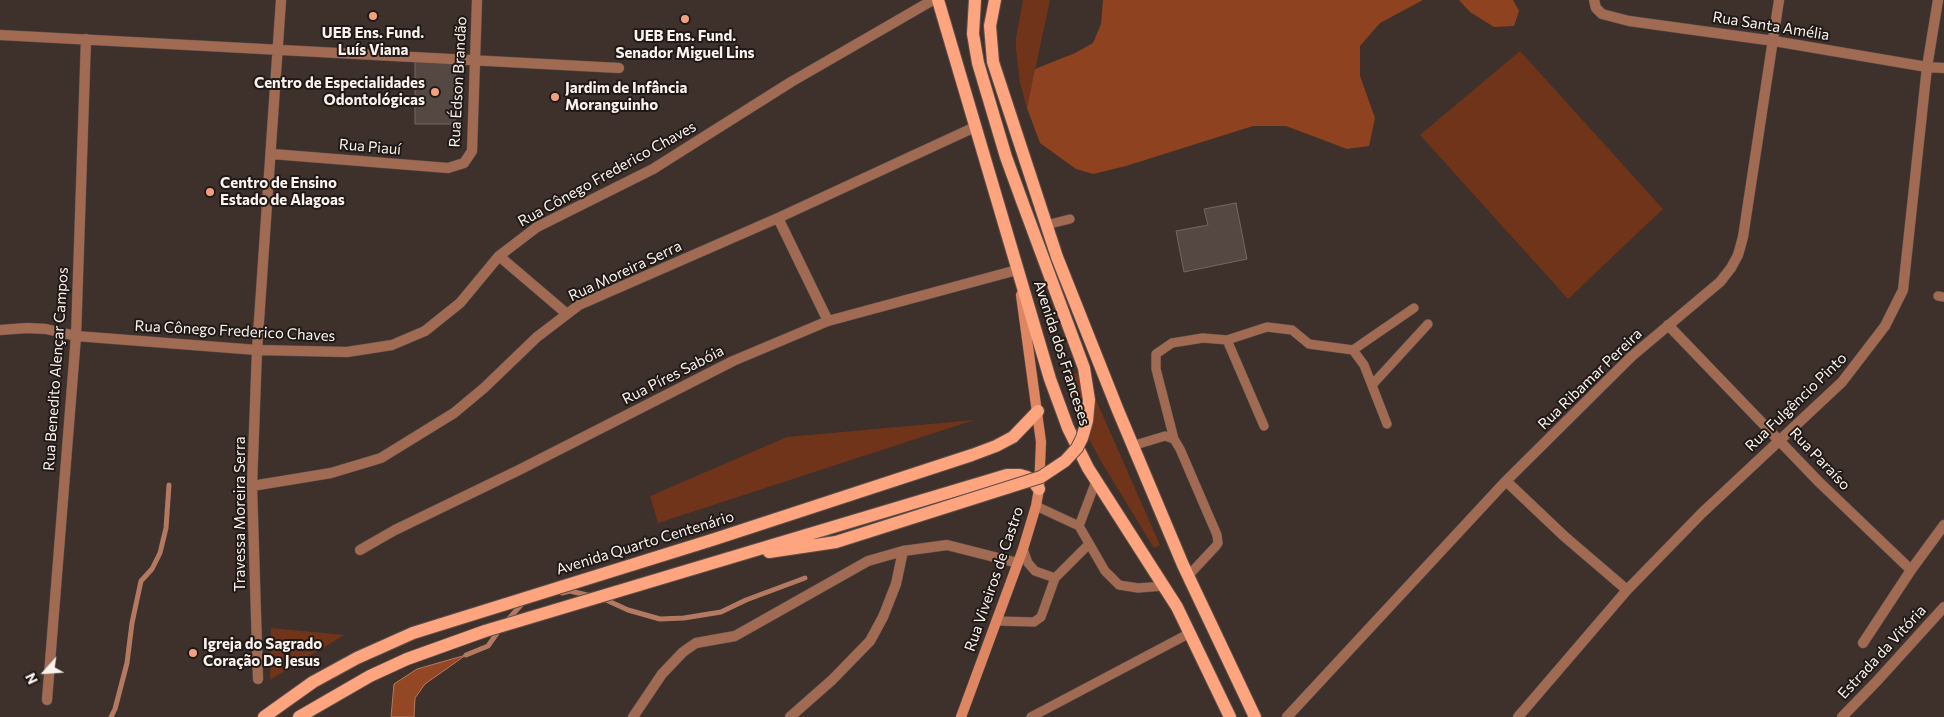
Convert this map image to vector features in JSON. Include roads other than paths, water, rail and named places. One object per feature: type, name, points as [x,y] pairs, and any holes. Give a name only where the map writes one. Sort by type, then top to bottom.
[{"type":"main road","name":"Avenida dos Franceses","points":[[938,0],[1017,270],[1060,408],[1078,449],[1164,586],[1190,633],[1230,717]]},
{"type":"main road","points":[[720,560],[836,542],[1041,477],[1065,461],[1077,448],[1082,438],[1087,421],[1089,400],[1084,368],[1022,201],[978,63],[973,34],[975,0]]},
{"type":"main road","name":"Avenida dos Franceses","points":[[995,0],[990,26],[993,62],[1046,225],[1132,446],[1188,576],[1256,717]]},
{"type":"main road","name":"Rua Viveiros de Castro","points":[[961,717],[1023,549],[1039,489],[1041,459],[1038,411],[1017,270]]},
{"type":"main road","name":"Avenida Quarto Centenário","points":[[264,717],[320,678],[357,658],[414,633],[715,539],[996,446],[1020,431],[1038,411]]},
{"type":"main road","points":[[299,717],[370,676],[440,646],[1007,475],[1027,477],[1039,489]]},
{"type":"street","name":"Travessa Moreira Serra","points":[[258,679],[252,486],[257,350],[272,154],[281,0]]},
{"type":"street","name":"Rua Édson Brandão","points":[[464,164],[472,151],[477,0]]},
{"type":"street","name":"Rua Cônego Frederico Chaves","points":[[0,330],[46,329],[76,336],[257,350],[347,352],[392,345],[425,331],[460,304],[499,256],[537,227],[652,169],[791,82],[933,0]]},
{"type":"street","name":"Rua Ribamar Pereira","points":[[1288,717],[1506,481],[1632,356],[1720,282],[1731,268],[1738,255],[1743,237],[1779,0]]},
{"type":"street","name":"Rua Fulgêncio Pinto","points":[[1518,717],[1627,590],[1702,513],[1842,382],[1885,326],[1903,290],[1927,67],[1938,0]]},
{"type":"street","name":"Rua Santa Amélia","points":[[1595,4],[1602,14],[1629,21],[1774,41],[1927,67],[1944,68]]},
{"type":"street","points":[[0,35],[619,68]]},
{"type":"street","name":"Rua Benedito Alençar Campos","points":[[47,700],[76,336],[86,39]]},
{"type":"street","name":"Rua Moreira Serra","points":[[252,486],[332,473],[381,458],[454,413],[484,388],[537,337],[580,305],[778,218],[975,127]]},
{"type":"street","name":"Rua Piauí","points":[[272,154],[448,168],[464,164]]},
{"type":"street","points":[[778,218],[828,321]]},
{"type":"street","points":[[499,256],[567,314]]},
{"type":"street","name":"Rua Píres Sabóia","points":[[360,550],[395,530],[519,470],[733,361],[828,321],[1017,270]]},
{"type":"street","name":"Rua Paraíso","points":[[1668,325],[1820,482],[1911,570]]},
{"type":"street","points":[[1506,481],[1564,536],[1627,590]]},
{"type":"street","points":[[1863,643],[1911,570],[1944,526]]},
{"type":"street","points":[[633,717],[662,674],[683,652],[696,643],[735,636],[868,561],[903,551],[947,545],[1018,563]]},
{"type":"street","points":[[790,717],[832,680],[870,641],[884,617],[896,584],[903,551]]},
{"type":"street","name":"Estrada da Vitória","points":[[1842,717],[1878,681],[1944,606]]},
{"type":"lane","points":[[1046,225],[1070,219]]},
{"type":"lane","points":[[1188,576],[1216,546],[1218,539],[1174,438],[1156,369],[1156,354],[1172,343],[1203,338],[1227,340],[1267,327],[1292,330],[1309,344],[1352,350],[1414,308]]},
{"type":"lane","points":[[1372,385],[1428,324]]},
{"type":"lane","points":[[1227,340],[1264,426]]},
{"type":"lane","points":[[1352,350],[1364,366],[1387,424]]},
{"type":"lane","points":[[1132,446],[1165,436],[1174,438]]},
{"type":"lane","points":[[1079,526],[1096,480]]},
{"type":"lane","points":[[1036,506],[1079,526],[1105,571],[1118,585],[1138,588],[1164,586]]},
{"type":"lane","points":[[996,621],[1034,622],[1041,617],[1055,578],[1089,544]]},
{"type":"lane","points":[[1023,549],[1028,563],[1034,571],[1055,578]]},
{"type":"lane","points":[[1031,717],[1190,633]]},
{"type":"waterway","points":[[111,717],[115,709],[127,663],[132,623],[141,581],[152,569],[160,553],[166,528],[169,485]]},
{"type":"waterway","points":[[604,599],[628,610],[660,619],[684,618],[721,612],[746,600],[805,578]]},
{"type":"waterway","points":[[562,593],[570,591],[591,596]]},
{"type":"waterway","points":[[505,623],[521,605]]},
{"type":"waterway","points":[[466,655],[488,646],[500,629]]},
{"type":"place","name":"UEB Ens. Fund. Luís Viana","points":[[373,16]]},
{"type":"place","name":"UEB Ens. Fund. Senador Miguel Lins","points":[[685,19]]},
{"type":"place","name":"Centro de Especialidades Odontológicas","points":[[435,92]]},
{"type":"place","name":"Jardim de Infância Moranguinho","points":[[555,97]]},
{"type":"place","name":"Centro de Ensino Estado de Alagoas","points":[[210,192]]},
{"type":"place","name":"Igreja do Sagrado Coração De Jesus","points":[[193,653]]}]
